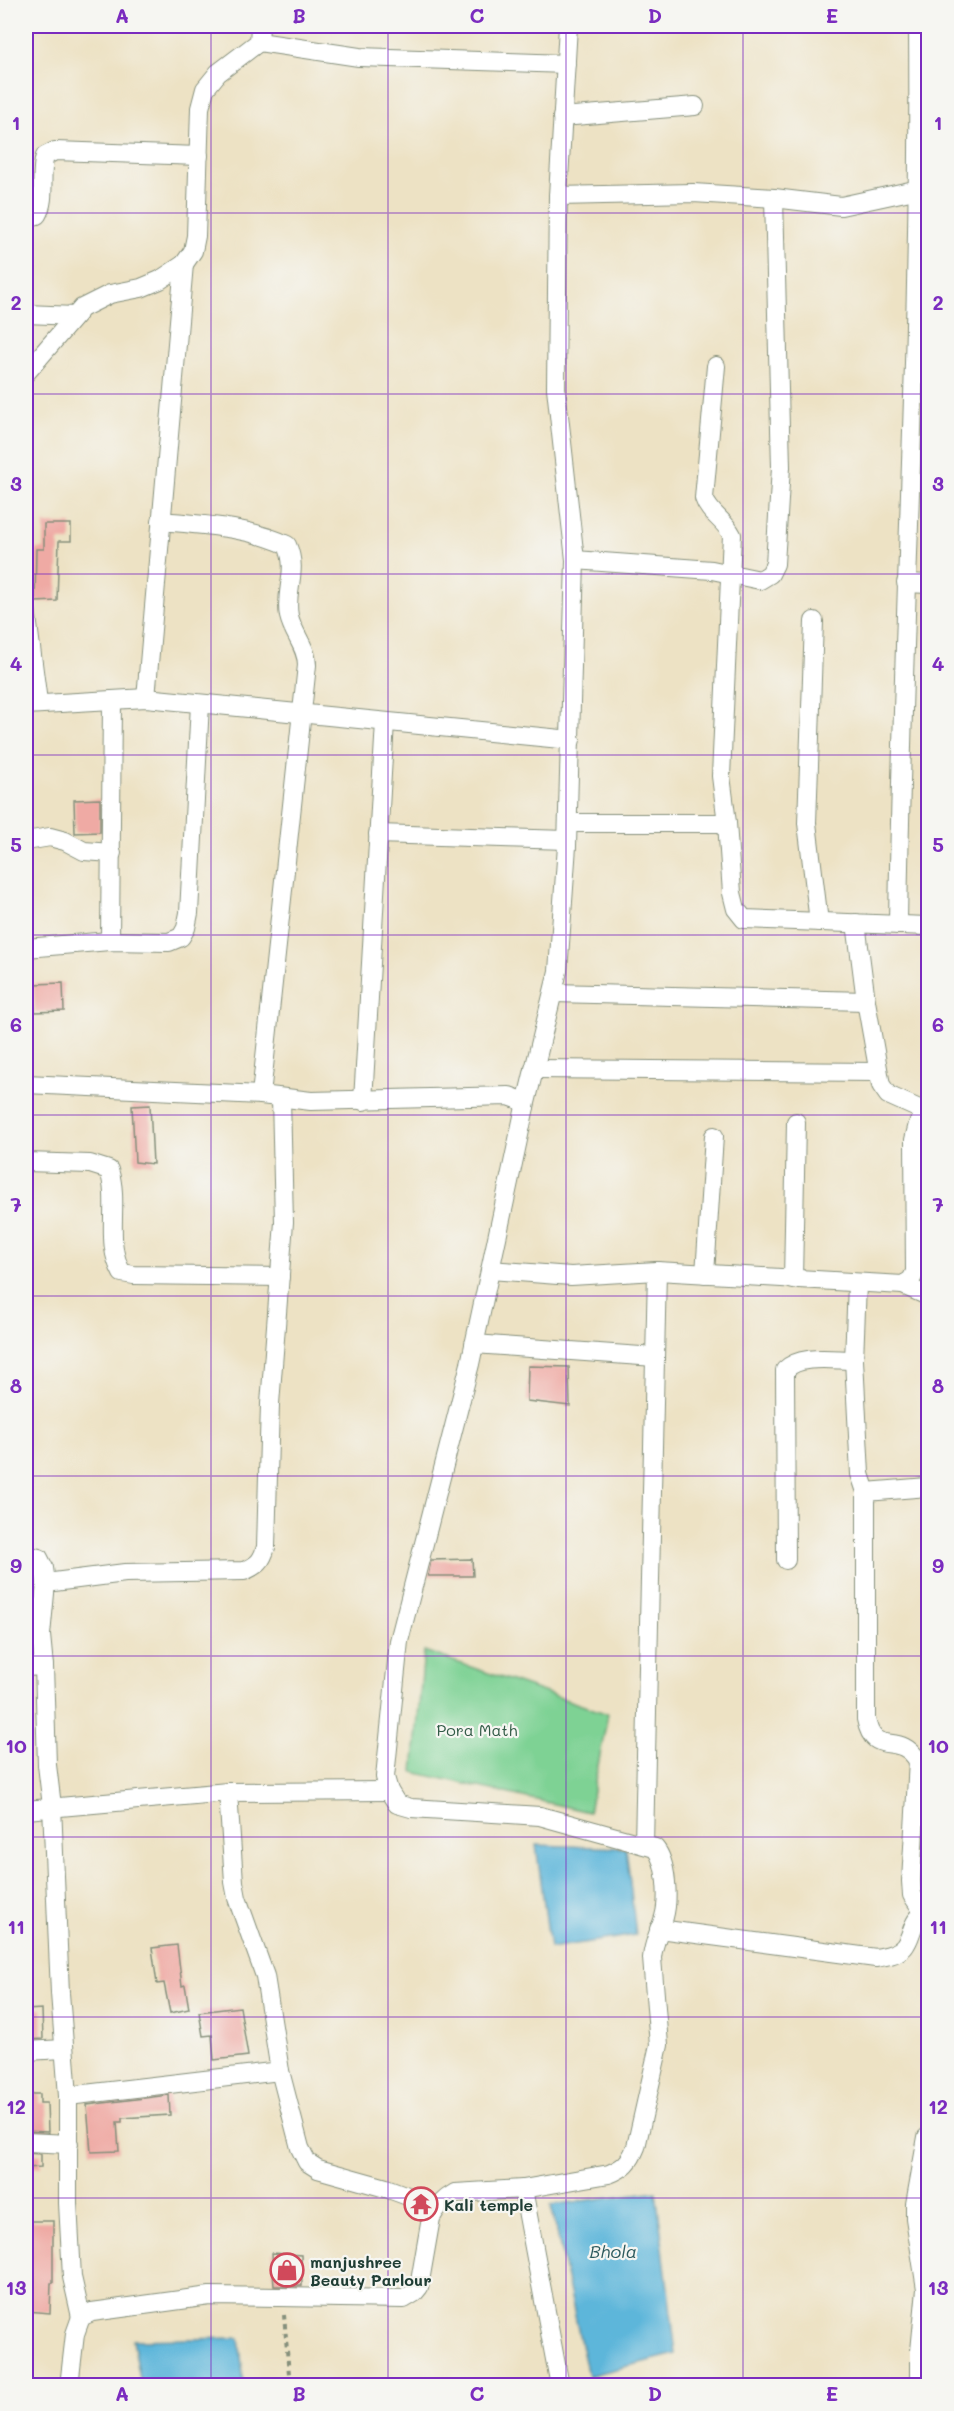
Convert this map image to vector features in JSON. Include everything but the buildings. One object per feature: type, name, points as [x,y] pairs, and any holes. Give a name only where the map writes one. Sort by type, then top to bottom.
[{"type":"street","points":[[81,2317],[92,2312],[189,2298],[282,2296],[404,2299],[419,2287],[431,2218],[437,2207],[456,2193],[523,2189],[609,2174],[622,2169],[631,2160],[659,2045],[652,1958],[653,1946],[664,1915],[664,1866],[661,1855],[655,1848],[540,1816],[411,1808],[397,1804],[388,1791],[385,1777],[399,1641],[474,1344],[525,1107],[558,970],[568,831],[575,560],[556,388],[558,195],[568,26]]},
{"type":"street","points":[[898,925],[906,583],[920,405],[922,307],[919,189],[924,162],[918,26]]},
{"type":"street","points":[[26,373],[82,308],[110,294],[141,288],[160,280],[184,264],[193,251],[196,236],[200,108],[205,89],[259,34],[359,57],[566,64]]},
{"type":"street","points":[[562,117],[695,106]]},
{"type":"street","points":[[26,218],[37,215],[41,208],[42,164],[45,156],[55,151],[199,156]]},
{"type":"street","points":[[558,195],[693,193],[774,198],[841,207],[919,189]]},
{"type":"street","points":[[575,560],[731,573],[760,580],[770,574],[775,564],[781,467],[774,198]]},
{"type":"street","points":[[146,699],[184,264]]},
{"type":"street","points":[[26,314],[75,316]]},
{"type":"street","points":[[716,366],[704,498],[707,508],[726,524],[732,535],[721,776],[732,892],[736,909],[744,919],[928,926]]},
{"type":"street","points":[[161,521],[238,530],[287,545],[292,556],[294,570],[288,606],[290,617],[307,654],[261,1095]]},
{"type":"street","points":[[906,583],[928,584]]},
{"type":"street","points":[[26,609],[32,704],[146,699],[571,740]]},
{"type":"street","points":[[814,621],[807,823],[819,922]]},
{"type":"street","points":[[110,941],[112,700]]},
{"type":"street","points":[[26,948],[110,941],[169,942],[181,937],[186,928],[200,704]]},
{"type":"street","points":[[363,1101],[385,722]]},
{"type":"street","points":[[378,834],[568,831],[727,823]]},
{"type":"street","points":[[26,841],[50,837],[65,841],[84,851],[112,853]]},
{"type":"street","points":[[856,923],[866,1001],[881,1085],[888,1095],[928,1113],[918,1124],[914,1140],[915,1272],[911,1280],[903,1285]]},
{"type":"street","points":[[554,993],[866,1001]]},
{"type":"street","points":[[534,1069],[878,1072]]},
{"type":"street","points":[[26,1084],[261,1095],[311,1101],[509,1096],[520,1100],[525,1107]]},
{"type":"street","points":[[46,1583],[125,1573],[244,1571],[258,1565],[263,1558],[266,1547],[270,1404],[284,1222],[281,1098]]},
{"type":"street","points":[[793,1280],[796,1122]]},
{"type":"street","points":[[705,1274],[714,1136]]},
{"type":"street","points":[[26,1162],[90,1164],[109,1170],[113,1182],[113,1248],[122,1273],[280,1277]]},
{"type":"street","points":[[489,1270],[571,1276],[657,1271],[903,1285],[928,1296]]},
{"type":"street","points":[[644,1844],[657,1271]]},
{"type":"street","points":[[659,1929],[876,1958],[892,1955],[904,1947],[915,1920],[926,1912],[912,1895],[911,1881],[918,1761],[912,1751],[905,1746],[874,1740],[869,1733],[866,1719],[866,1492],[860,1474],[854,1360],[857,1284]]},
{"type":"street","points":[[474,1344],[655,1357]]},
{"type":"street","points":[[786,1560],[785,1370],[790,1364],[801,1361],[854,1360]]},
{"type":"street","points":[[866,1492],[928,1487]]},
{"type":"street","points":[[26,1555],[39,1558],[46,1583],[41,1635],[47,1765],[52,1806],[68,2096],[68,2203],[72,2277],[81,2317],[75,2334],[69,2385]]},
{"type":"street","points":[[26,1667],[44,1666]]},
{"type":"street","points":[[26,1810],[228,1792],[388,1791]]},
{"type":"street","points":[[228,1792],[237,1898],[266,1976],[280,2071],[300,2148],[307,2162],[318,2169],[386,2188],[437,2207]]},
{"type":"street","points":[[26,2051],[64,2049]]},
{"type":"street","points":[[68,2096],[280,2071]]},
{"type":"street","points":[[920,2385],[920,2350],[926,2289],[915,2204],[927,2137]]},
{"type":"street","points":[[26,2142],[69,2144]]},
{"type":"street","points":[[523,2189],[560,2385]]},
{"type":"path","points":[[282,2296],[290,2385]]},
{"type":"green space","name":"Pora Math","points":[[424,1651],[608,1714],[589,1812],[413,1772]]},
{"type":"water","points":[[536,1845],[626,1848],[636,1935],[550,1948]]},
{"type":"water","name":"Bhola","points":[[656,2191],[676,2354],[588,2376],[551,2205]]},
{"type":"water","points":[[239,2338],[244,2385],[141,2385],[133,2340]]},
{"type":"place","name":"Kali temple","points":[[421,2204]]},
{"type":"place","name":"manjushree Beauty Parlour","points":[[287,2270]]}]
